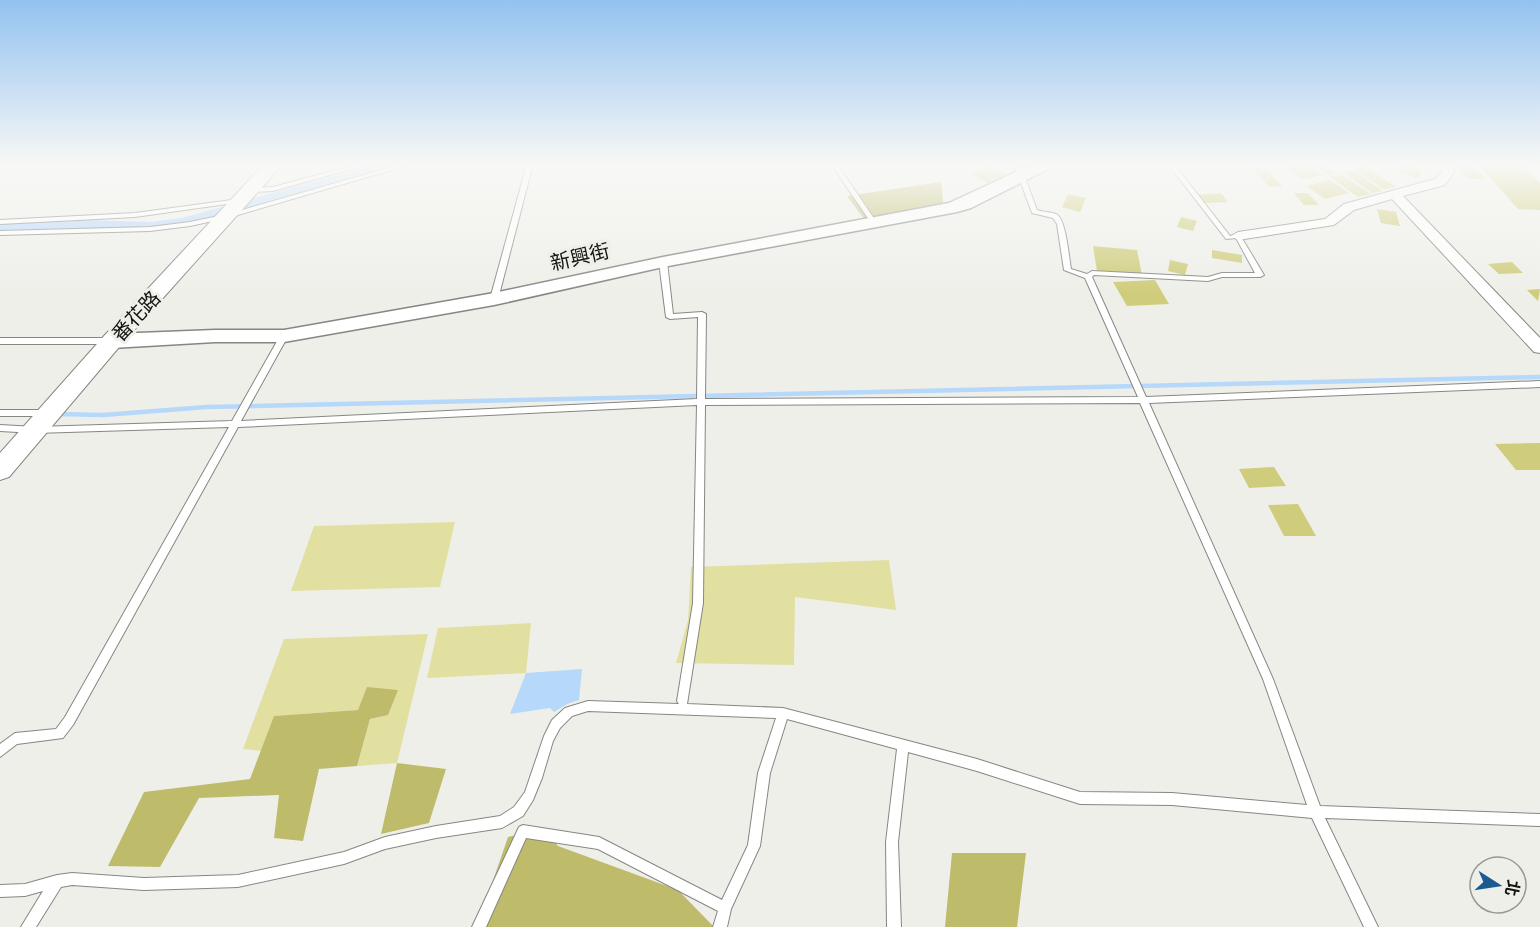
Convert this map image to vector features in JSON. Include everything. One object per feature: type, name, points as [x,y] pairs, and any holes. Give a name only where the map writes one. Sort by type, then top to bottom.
[{"type":"main road","name":"番花路","points":[[0,470],[112,341],[236,207]]},
{"type":"street","name":"新興街","points":[[112,341],[214,336],[284,336],[494,299],[663,262],[954,207]]},
{"type":"street","points":[[1238,236],[1329,222],[1349,207]]},
{"type":"street","points":[[1407,207],[1540,348]]},
{"type":"lane","points":[[0,222],[166,212],[202,207]]},
{"type":"lane","points":[[0,234],[150,229],[223,207]]},
{"type":"lane","points":[[494,299],[518,207]]},
{"type":"lane","points":[[864,207],[874,222]]},
{"type":"lane","points":[[1032,207],[1034,212],[1056,216],[1060,224],[1068,270],[1088,277],[1268,679],[1316,812],[1371,927]]},
{"type":"lane","points":[[1088,277],[1092,273],[1208,279],[1222,275],[1260,275],[1238,236],[1228,238],[1204,207]]},
{"type":"lane","points":[[663,262],[670,317],[702,314],[698,603],[683,701]]},
{"type":"lane","points":[[0,751],[15,739],[59,735],[69,721],[284,336]]},
{"type":"lane","points":[[0,341],[112,341]]},
{"type":"lane","points":[[0,413],[43,421],[235,424],[702,402],[1144,400],[1540,384]]},
{"type":"lane","points":[[0,428],[43,421]]},
{"type":"lane","points":[[0,891],[25,890],[72,879],[144,884],[238,881],[344,858],[385,843],[436,832],[502,822],[511,819],[525,806],[557,720],[578,707],[783,713],[977,765],[1080,798],[1173,799],[1316,812],[1540,820]]},
{"type":"lane","points":[[720,927],[725,908],[754,846],[764,773],[783,713]]},
{"type":"lane","points":[[894,927],[892,842],[903,745]]},
{"type":"lane","points":[[479,927],[523,831],[599,843],[725,908]]},
{"type":"lane","points":[[28,927],[57,881]]},
{"type":"shaded area","points":[[855,207],[944,207],[944,212],[868,224]]},
{"type":"shaded area","points":[[455,522],[440,587],[291,591],[314,526]]},
{"type":"shaded area","points":[[889,560],[896,610],[795,597],[794,665],[676,663],[688,620],[691,567]]},
{"type":"shaded area","points":[[531,623],[526,673],[427,678],[438,628]]},
{"type":"shaded area","points":[[428,634],[397,763],[357,766],[370,719],[388,715],[397,689],[358,710],[274,716],[262,751],[243,749],[284,639]]},
{"type":"shaded area","points":[[367,687],[398,690],[388,715],[370,719],[357,766],[319,769],[303,841],[274,838],[279,795],[199,798],[160,867],[108,866],[144,792],[250,779],[274,716],[358,710]]},
{"type":"shaded area","points":[[397,763],[446,769],[429,823],[381,834]]},
{"type":"shaded area","points":[[545,828],[558,846],[678,890],[714,927],[477,927],[508,837]]},
{"type":"shaded area","points":[[952,853],[1026,853],[1017,927],[945,927]]},
{"type":"water","points":[[582,669],[579,700],[554,712],[550,708],[510,714],[526,673]]},
{"type":"building","points":[[1063,207],[1082,207],[1080,212]]},
{"type":"building","points":[[1516,207],[1540,207],[1540,210]]},
{"type":"building","points":[[1377,209],[1396,212],[1400,226],[1381,223]]},
{"type":"building","points":[[1181,217],[1197,221],[1193,231],[1177,227]]},
{"type":"building","points":[[1093,246],[1137,250],[1142,275],[1097,271]]},
{"type":"building","points":[[1212,250],[1242,255],[1242,263],[1212,258]]},
{"type":"building","points":[[1170,260],[1188,264],[1185,275],[1168,271]]},
{"type":"building","points":[[1512,262],[1523,273],[1499,274],[1488,264]]},
{"type":"building","points":[[1155,280],[1169,304],[1127,306],[1113,282]]},
{"type":"building","points":[[1540,289],[1538,301],[1527,290]]},
{"type":"building","points":[[1540,443],[1540,470],[1516,470],[1495,444]]},
{"type":"building","points":[[1274,467],[1286,486],[1249,488],[1239,469]]},
{"type":"building","points":[[1298,504],[1316,536],[1284,536],[1268,505]]},
{"type":"waterway","points":[[0,226],[87,224],[150,226],[183,222],[235,207]]},
{"type":"waterway","points":[[57,414],[103,415],[207,407],[1540,377]]}]
